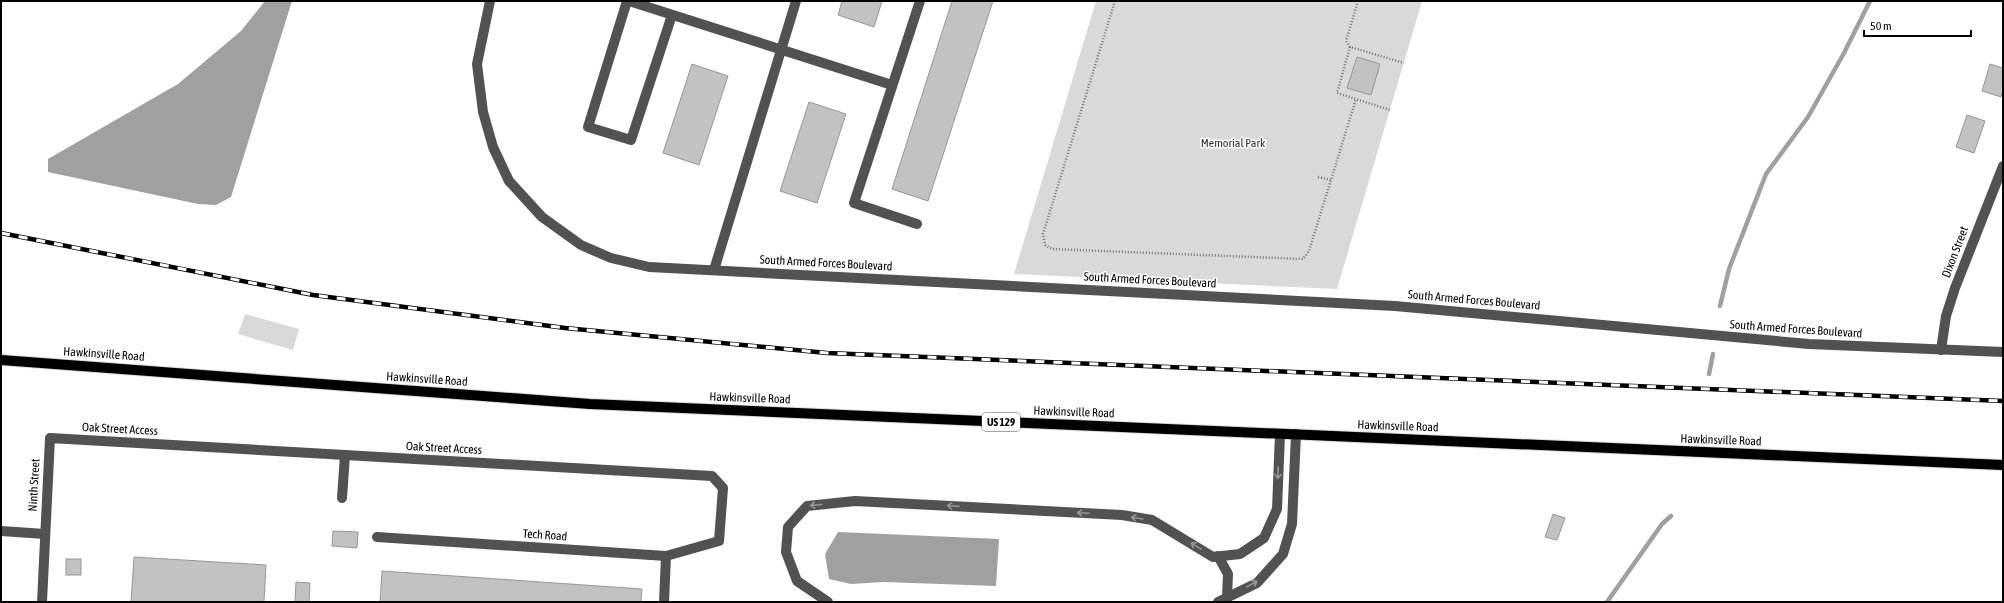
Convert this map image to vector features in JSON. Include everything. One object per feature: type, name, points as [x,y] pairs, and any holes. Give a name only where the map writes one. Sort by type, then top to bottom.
[{"type":"main road","name":"Hawkinsville Road","points":[[1,360],[590,404],[2003,465]]},
{"type":"street","name":"South Armed Forces Boulevard","points":[[490,1],[477,64],[482,112],[493,147],[509,181],[542,217],[581,245],[611,258],[649,266],[1395,306],[1809,344],[2003,352]]},
{"type":"street","points":[[672,14],[631,140],[588,127],[628,1],[672,14],[892,85]]},
{"type":"street","points":[[714,270],[780,49],[796,1]]},
{"type":"street","points":[[917,224],[854,203],[920,1]]},
{"type":"street","name":"Dixon Street","points":[[1941,350],[1946,316],[1955,288],[2003,166]]},
{"type":"street","points":[[828,602],[797,582],[786,552],[788,527],[807,506],[855,501],[1122,515],[1152,520],[1213,557],[1240,554],[1264,538],[1277,509],[1280,434]]},
{"type":"street","points":[[1222,599],[1257,583],[1283,554],[1292,524],[1296,434]]},
{"type":"street","name":"Oak Street Access","points":[[50,438],[712,476],[723,488],[719,541],[666,556]]},
{"type":"street","name":"Ninth Street","points":[[42,602],[50,438]]},
{"type":"street","points":[[342,498],[344,455]]},
{"type":"street","points":[[1,531],[45,534]]},
{"type":"street","name":"Tech Road","points":[[377,537],[666,556]]},
{"type":"street","points":[[664,602],[666,556]]},
{"type":"street","points":[[1218,556],[1228,574],[1222,599]]},
{"type":"path","points":[[1115,1],[1043,234],[1045,244],[1052,249],[1303,259],[1309,251],[1356,99]]},
{"type":"path","points":[[1358,1],[1346,40],[1350,47],[1404,63]]},
{"type":"path","points":[[1350,47],[1337,93],[1390,110]]},
{"type":"path","points":[[1318,177],[1331,180]]},
{"type":"green space","name":"Memorial Park","points":[[1096,1],[1422,1],[1337,289],[1014,274]]},
{"type":"green space","points":[[245,314],[299,329],[293,350],[238,334]]},
{"type":"shaded area","points":[[265,1],[292,1],[231,197],[216,205],[198,204],[48,172],[48,159],[178,84],[241,31]]},
{"type":"shaded area","points":[[838,532],[999,539],[996,586],[884,582],[851,584],[829,579],[825,554]]},
{"type":"building","points":[[842,1],[882,1],[874,27],[838,15]]},
{"type":"building","points":[[952,1],[993,1],[928,201],[892,189]]},
{"type":"building","points":[[1357,57],[1380,64],[1371,95],[1347,88]]},
{"type":"building","points":[[692,64],[728,76],[699,165],[663,153]]},
{"type":"building","points":[[1990,64],[2003,68],[2003,91],[2001,97],[1982,91]]},
{"type":"building","points":[[809,102],[846,114],[817,203],[780,191]]},
{"type":"building","points":[[1967,115],[1985,121],[1974,153],[1956,147]]},
{"type":"building","points":[[1553,514],[1565,518],[1557,540],[1545,537]]},
{"type":"building","points":[[333,531],[358,532],[357,548],[332,546]]},
{"type":"building","points":[[134,557],[266,565],[264,602],[131,602]]},
{"type":"building","points":[[66,559],[81,559],[81,575],[66,575]]},
{"type":"building","points":[[382,571],[642,589],[641,602],[380,602]]},
{"type":"building","points":[[296,582],[310,583],[309,602],[295,602]]},
{"type":"waterway","points":[[1720,306],[1729,269],[1766,174],[1808,117],[1844,53],[1870,1]]},
{"type":"waterway","points":[[1709,374],[1713,354]]},
{"type":"waterway","points":[[1607,602],[1662,524],[1671,516]]},
{"type":"railway","points":[[1,233],[313,295],[565,328],[827,353],[2003,401]]}]
